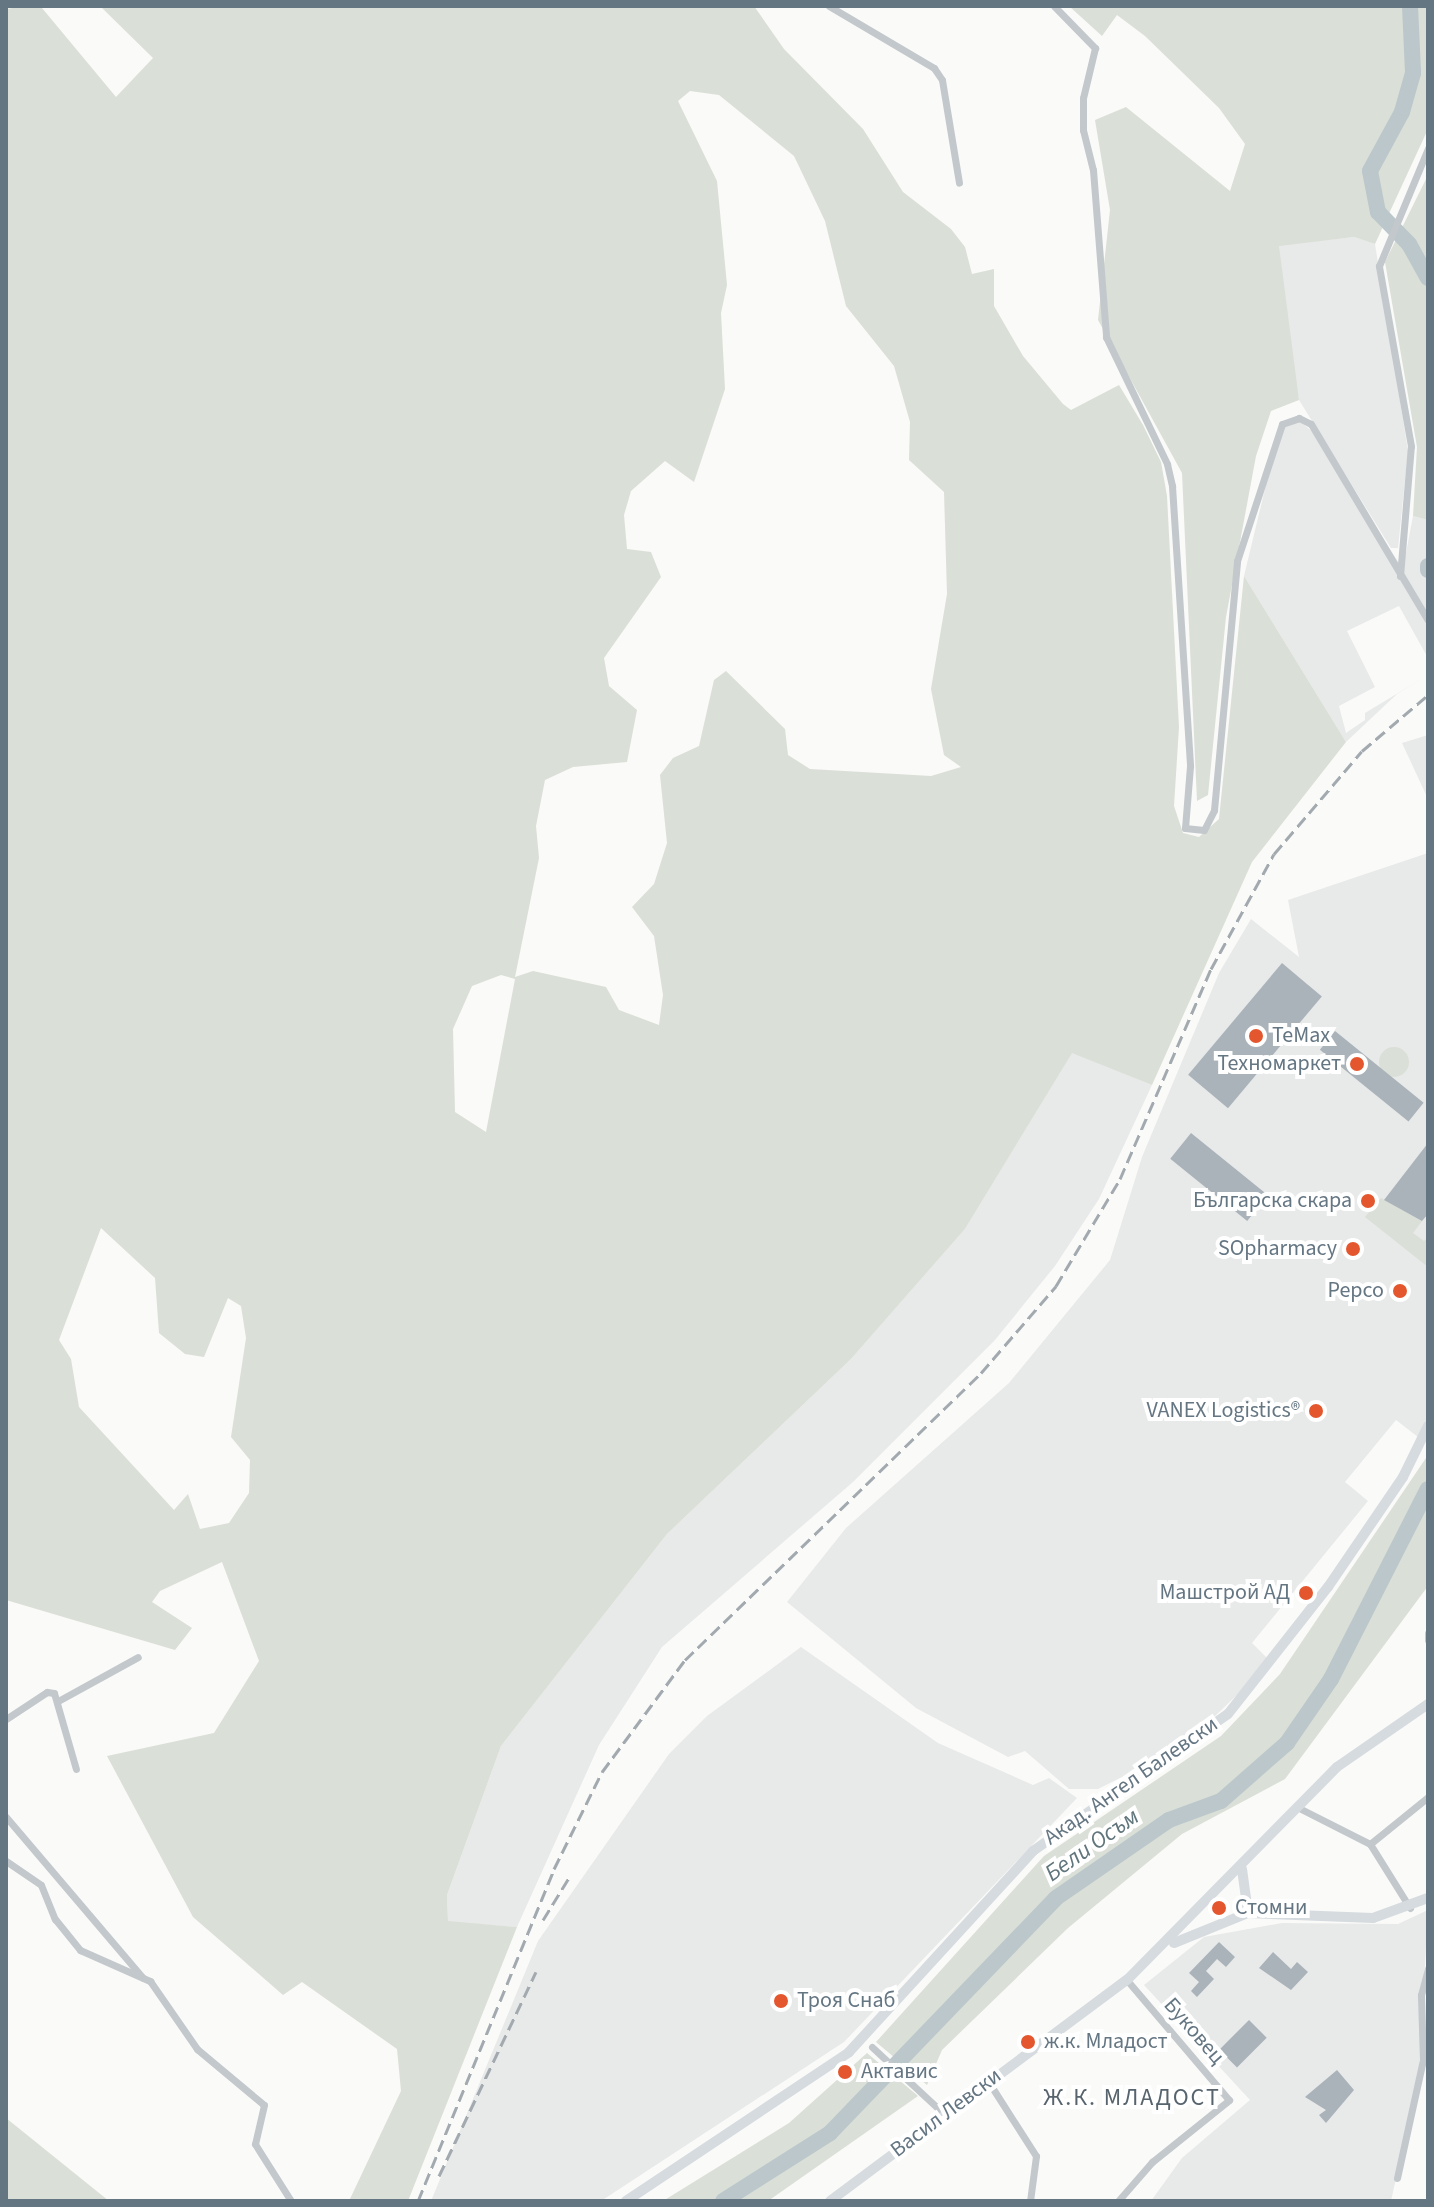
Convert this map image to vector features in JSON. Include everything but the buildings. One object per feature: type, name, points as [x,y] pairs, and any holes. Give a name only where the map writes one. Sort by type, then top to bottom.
[{"type":"street","points":[[829,6],[934,68],[942,80],[959,183]]},
{"type":"street","points":[[1054,6],[1095,48],[1083,98],[1083,130],[1093,170],[1106,337],[1167,464],[1172,486],[1190,766],[1185,828],[1204,830],[1214,810],[1237,561],[1273,435],[1286,421],[1311,424],[1399,578],[1428,620]]},
{"type":"street","points":[[1399,578],[1412,455],[1379,276],[1384,246],[1428,148]]},
{"type":"street","name":"Акад. Ангел Балевски","points":[[626,2201],[846,2054],[1056,1830],[1228,1714],[1328,1587],[1403,1477],[1428,1426]]},
{"type":"street","points":[[1428,1633],[1428,1640]]},
{"type":"street","points":[[58,1701],[138,1657]]},
{"type":"street","points":[[6,1719],[47,1692],[58,1701],[76,1769]]},
{"type":"street","name":"Васил Левски","points":[[830,2201],[1156,1956],[1337,1767],[1428,1704]]},
{"type":"street","points":[[1370,1844],[1428,1797]]},
{"type":"street","points":[[1299,1808],[1370,1844],[1410,1908]]},
{"type":"street","points":[[6,1817],[143,1978],[160,1991],[197,2049],[264,2105],[255,2144],[291,2201]]},
{"type":"street","points":[[6,1861],[41,1885],[55,1919],[80,1950],[143,1978]]},
{"type":"street","points":[[1242,1867],[1248,1913]]},
{"type":"street","points":[[1156,1956],[1200,1929],[1248,1913],[1373,1918],[1410,1908],[1428,1898]]},
{"type":"street","points":[[1397,2178],[1426,2060],[1421,1995],[1428,1968]]},
{"type":"street","name":"Буковец","points":[[1118,2201],[1152,2162],[1229,2100],[1127,1980]]},
{"type":"street","points":[[872,2047],[923,2091],[944,2114]]},
{"type":"street","points":[[988,2081],[1036,2156],[1030,2201]]},
{"type":"shaded area","points":[[25,6],[42,8],[116,97],[153,58],[100,6],[754,6],[784,49],[863,129],[903,192],[951,229],[965,247],[972,274],[994,269],[994,306],[1023,356],[1063,404],[1071,410],[1119,385],[1143,425],[1161,462],[1167,496],[1179,727],[1174,806],[1183,833],[1199,837],[1219,819],[1244,576],[1346,742],[1252,862],[1152,1085],[1072,1053],[965,1229],[851,1359],[667,1534],[501,1746],[447,1895],[448,1921],[517,1927],[408,2201],[349,2201],[401,2091],[397,2049],[302,1982],[283,1995],[193,1917],[107,1756],[214,1733],[259,1661],[222,1562],[160,1591],[152,1602],[192,1628],[175,1650],[6,1600],[6,9]],"holes":[[[690,91],[719,95],[794,156],[825,221],[846,306],[894,366],[910,422],[909,460],[944,492],[947,594],[931,689],[944,755],[961,767],[931,776],[810,769],[788,755],[785,729],[726,671],[714,680],[699,746],[673,758],[660,775],[667,843],[654,884],[632,907],[654,936],[663,995],[659,1025],[619,1010],[606,987],[533,971],[515,977],[539,858],[536,826],[545,780],[573,767],[627,762],[637,710],[609,686],[604,658],[661,577],[651,552],[627,549],[624,515],[631,491],[665,461],[694,482],[725,389],[721,313],[727,285],[717,181],[678,101]],[[501,975],[515,979],[486,1132],[455,1112],[453,1029],[472,986]],[[101,1228],[155,1278],[159,1333],[185,1354],[204,1357],[228,1298],[241,1306],[246,1338],[231,1437],[250,1460],[249,1493],[229,1523],[200,1529],[188,1494],[174,1510],[79,1407],[71,1359],[59,1340]]]},
{"type":"shaded area","points":[[1069,6],[1428,6],[1428,129],[1375,244],[1354,237],[1279,246],[1299,400],[1271,411],[1256,456],[1226,617],[1208,795],[1197,801],[1182,473],[1098,320],[1110,210],[1095,120],[1126,107],[1230,191],[1245,144],[1219,108],[1145,36],[1117,15],[1102,36]]},
{"type":"shaded area","points":[[1428,175],[1428,520],[1413,516],[1417,447],[1385,262]]},
{"type":"shaded area","points":[[1354,237],[1375,244],[1408,451],[1398,548],[1391,548],[1299,400],[1281,301],[1279,245]]},
{"type":"shaded area","points":[[1298,420],[1312,431],[1403,569],[1413,516],[1428,520],[1428,658],[1399,606],[1347,631],[1375,687],[1339,706],[1346,733],[1365,720],[1365,713],[1428,675],[1397,694],[1346,742],[1244,576],[1272,460],[1285,425]]},
{"type":"shaded area","points":[[1428,735],[1428,799],[1402,743]]},
{"type":"shaded area","points":[[1428,853],[1428,1417],[1418,1437],[1396,1420],[1345,1482],[1368,1501],[1252,1643],[1269,1660],[1242,1690],[1210,1721],[1130,1773],[1098,1789],[1069,1789],[1025,1751],[1008,1757],[916,1708],[787,1602],[846,1528],[1009,1383],[1110,1260],[1142,1157],[1219,973],[1251,919],[1299,957],[1288,900]]},
{"type":"shaded area","points":[[1394,1047],[1400,1048],[1408,1056],[1408,1068],[1400,1076],[1394,1077],[1388,1076],[1380,1068],[1379,1062],[1380,1056],[1388,1048]]},
{"type":"shaded area","points":[[1072,1052],[1152,1085],[1099,1199],[1055,1266],[995,1340],[853,1482],[662,1647],[599,1745],[517,1927],[448,1922],[447,1895],[501,1746],[667,1534],[851,1359],[965,1229]]},
{"type":"shaded area","points":[[1381,1198],[1422,1221],[1413,1233],[1424,1241],[1428,1237],[1428,1267],[1365,1217]]},
{"type":"shaded area","points":[[1428,1455],[1428,1586],[1285,1779],[1182,1834],[1068,1928],[942,2050],[927,2085],[876,2042],[1044,1856],[1221,1736],[1280,1674]]},
{"type":"shaded area","points":[[801,1647],[938,1743],[1033,1785],[1049,1778],[1077,1798],[844,2042],[601,2201],[431,2201],[538,1941],[669,1754],[707,1716]]},
{"type":"shaded area","points":[[1428,1910],[1419,2075],[1391,2201],[1151,2201],[1182,2158],[1250,2100],[1144,1985],[1204,1937],[1282,1923],[1398,1924]]},
{"type":"shaded area","points":[[867,2053],[918,2096],[768,2201],[663,2201],[789,2123]]},
{"type":"shaded area","points":[[6,2118],[109,2201],[6,2201]]},
{"type":"waterway","points":[[1410,6],[1413,73],[1402,112],[1370,171],[1378,212],[1409,244],[1428,278]]},
{"type":"waterway","name":"Бели Осъм","points":[[723,2201],[830,2133],[1056,1898],[1169,1820],[1221,1801],[1287,1743],[1331,1679],[1428,1489]]},
{"type":"railway","points":[[418,2201],[554,1869],[602,1772],[685,1660],[981,1373],[1056,1286],[1120,1179],[1211,969],[1274,854],[1362,751],[1428,695]]},
{"type":"railway","points":[[543,1920],[570,1876]]},
{"type":"railway","points":[[439,2176],[536,1972]]},
{"type":"place","name":"ТеМах","points":[[1256,1036]]},
{"type":"place","name":"Техномаркет","points":[[1357,1064]]},
{"type":"place","name":"Българска скара","points":[[1368,1201]]},
{"type":"place","name":"SOpharmacy","points":[[1353,1249]]},
{"type":"place","name":"Pepco","points":[[1400,1291]]},
{"type":"place","name":"VANEX Logistics®","points":[[1316,1411]]},
{"type":"place","name":"Машстрой АД","points":[[1306,1593]]},
{"type":"place","name":"Стомни","points":[[1219,1908]]},
{"type":"place","name":"Троя Снаб","points":[[781,2001]]},
{"type":"place","name":"ж.к. Младост","points":[[1028,2042]]},
{"type":"place","name":"Актавис","points":[[845,2072]]},
{"type":"district","name":"Ж.К. МЛАДОСТ","points":[[1132,2098]]}]
